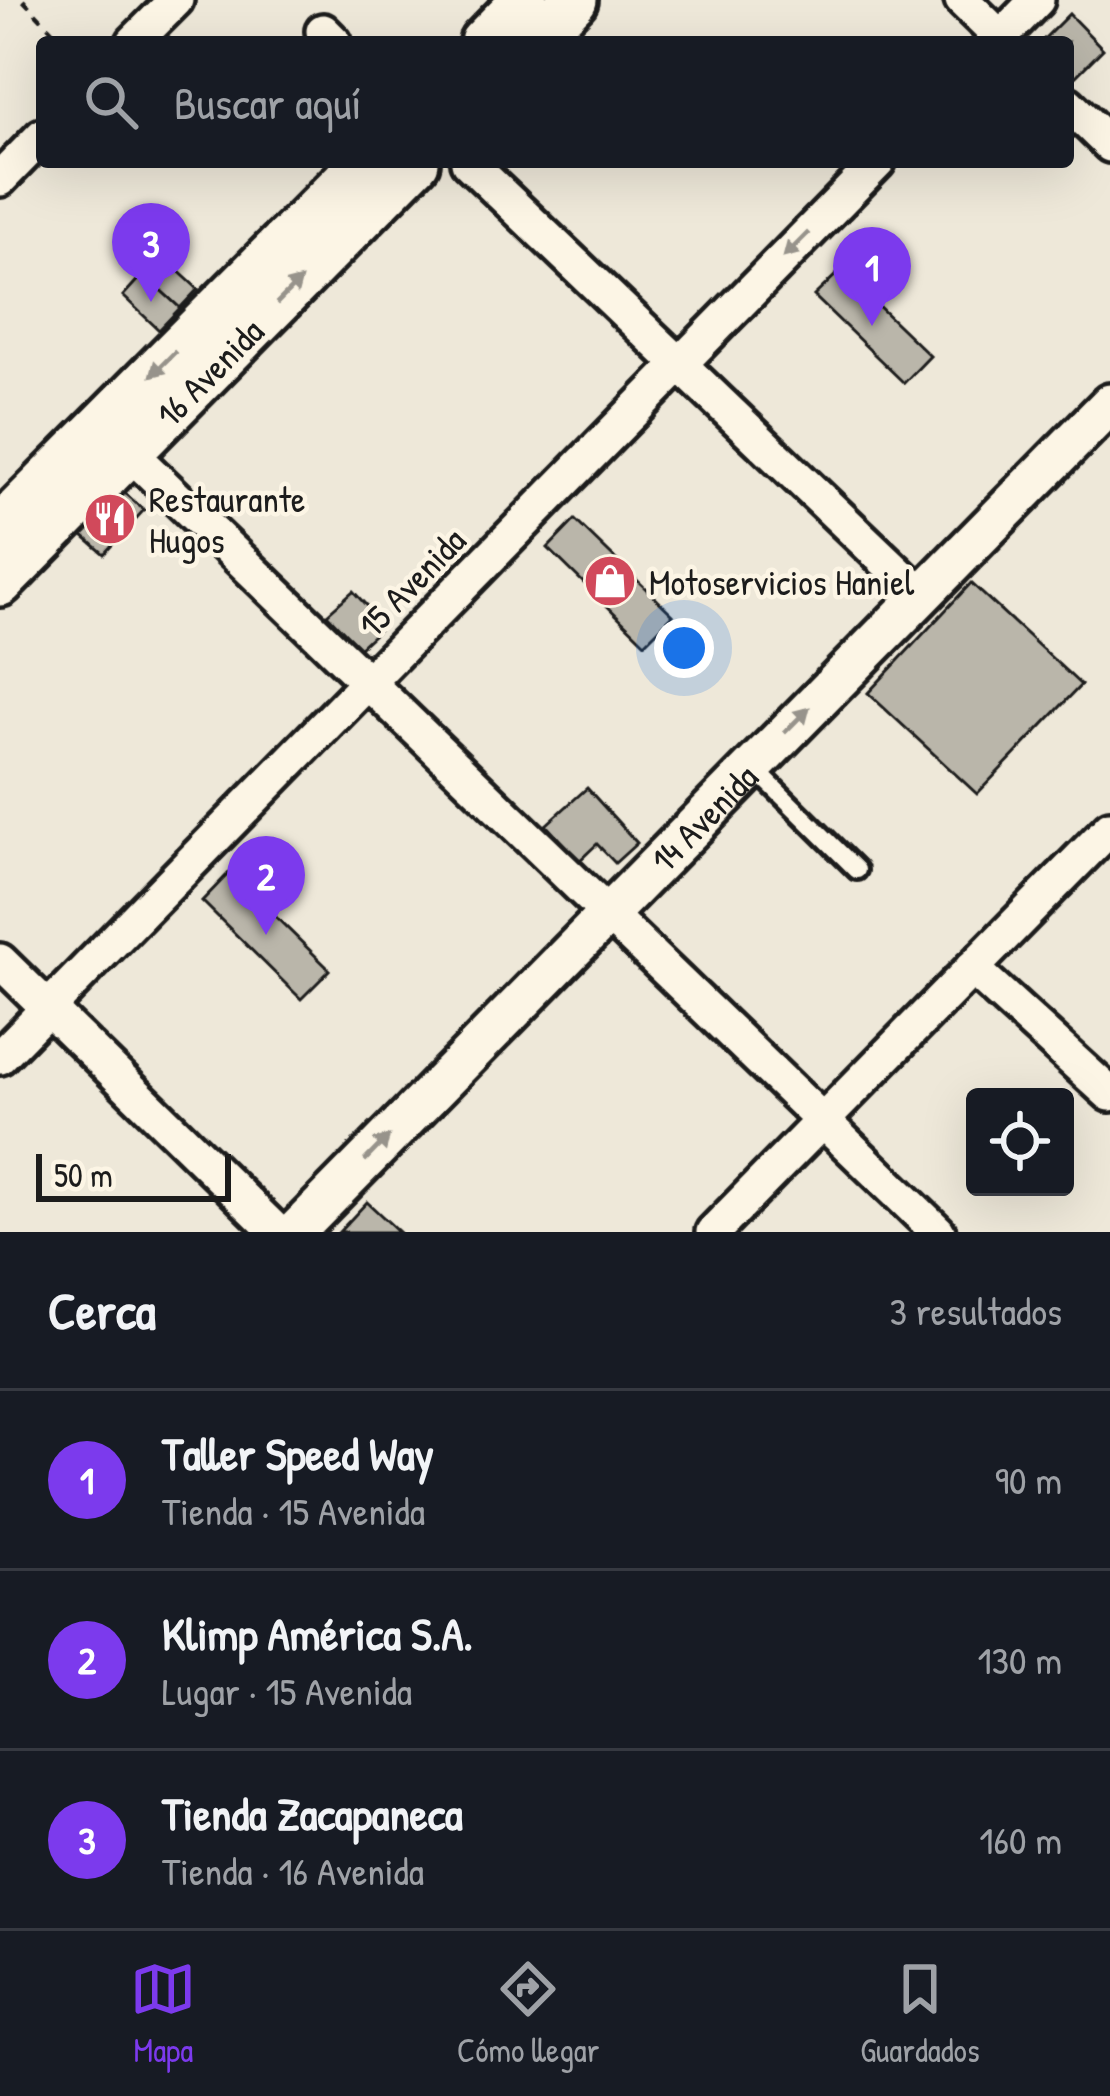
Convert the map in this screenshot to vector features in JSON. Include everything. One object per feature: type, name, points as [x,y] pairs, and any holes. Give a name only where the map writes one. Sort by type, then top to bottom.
[{"type":"main road","points":[[489,36],[524,0]]},
{"type":"main road","points":[[539,36],[574,0]]},
{"type":"main road","name":"16 Avenida","points":[[0,528],[358,168]]},
{"type":"main road","name":"16 Avenida","points":[[0,583],[410,168]]},
{"type":"street","points":[[140,36],[176,0]]},
{"type":"street","points":[[962,0],[997,36]]},
{"type":"street","points":[[1005,36],[1037,0]]},
{"type":"street","points":[[1074,110],[1110,145]]},
{"type":"street","points":[[0,179],[36,142]]},
{"type":"street","points":[[474,168],[921,595]]},
{"type":"street","name":"15 Avenida","points":[[0,1057],[872,168]]},
{"type":"street","name":"14 Avenida","points":[[295,1232],[1110,404]]},
{"type":"street","points":[[129,452],[938,1232]]},
{"type":"street","points":[[713,1232],[1110,828]]},
{"type":"street","points":[[0,962],[277,1232]]},
{"type":"street","points":[[972,968],[1110,1094]]},
{"type":"lane","points":[[752,766],[857,870]]},
{"type":"path","points":[[23,0],[57,36]]},
{"type":"building","points":[[1069,14],[1103,49],[1074,78],[1074,36],[1047,36]]},
{"type":"building","points":[[161,255],[198,289],[180,308],[143,274]]},
{"type":"building","points":[[841,270],[930,356],[904,383],[814,296]]},
{"type":"building","points":[[143,274],[180,308],[159,330],[123,296]]},
{"type":"building","name":"Restaurante Hugos","points":[[115,485],[144,510],[104,554],[75,529]]},
{"type":"building","name":"Motoservicios Haniel","points":[[575,520],[673,615],[645,643],[548,548]]},
{"type":"building","points":[[971,583],[1081,685],[977,794],[868,693]]},
{"type":"building","points":[[353,591],[384,625],[359,648],[327,614]]},
{"type":"building","points":[[587,788],[637,843],[615,863],[597,844],[579,861],[546,825]]},
{"type":"building","points":[[230,872],[330,970],[301,999],[202,901]]},
{"type":"building","points":[[367,1202],[399,1232],[339,1232]]},
{"type":"place","name":"Tienda Zacapaneca","points":[[151,302]]},
{"type":"place","name":"Taller Speed Way","points":[[872,326]]},
{"type":"place","name":"Restaurante Hugos","points":[[110,519]]},
{"type":"place","name":"Motoservicios Haniel","points":[[610,581]]},
{"type":"place","name":"Klimp América S.A.","points":[[266,935]]}]
